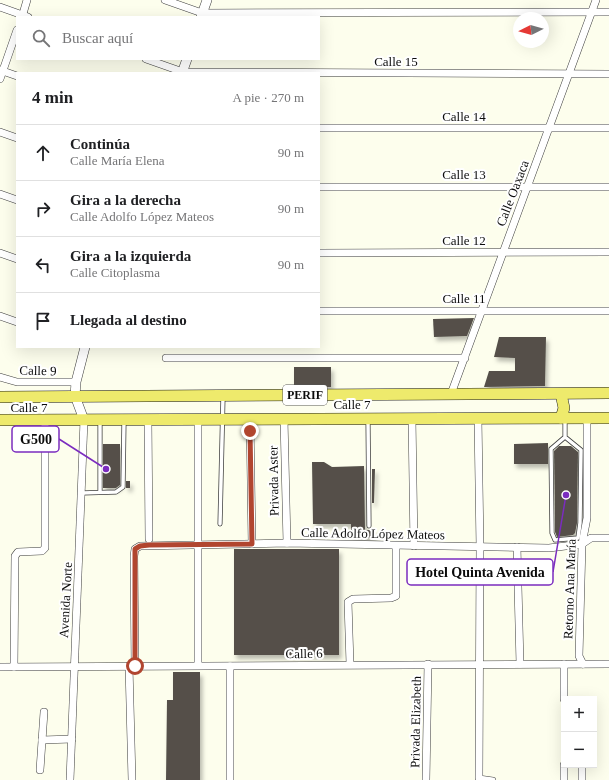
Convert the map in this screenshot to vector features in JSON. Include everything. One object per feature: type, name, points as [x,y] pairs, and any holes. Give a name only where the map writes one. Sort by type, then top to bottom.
[{"type":"main road","name":"Calle 7","points":[[0,397],[609,393]]},
{"type":"main road","points":[[561,394],[564,408],[563,418]]},
{"type":"main road","name":"Calle 7","points":[[0,420],[45,421],[368,418],[478,420],[609,418]]},
{"type":"street","points":[[0,7],[24,16],[27,0]]},
{"type":"street","points":[[165,0],[202,15],[609,12]]},
{"type":"street","points":[[202,15],[207,0]]},
{"type":"street","name":"Calle Oaxaca","points":[[451,394],[549,129],[567,74],[596,0]]},
{"type":"street","points":[[0,79],[1,71],[16,33]]},
{"type":"street","name":"Calle 15","points":[[149,60],[180,72]]},
{"type":"street","points":[[183,72],[187,60]]},
{"type":"street","points":[[1,71],[16,76]]},
{"type":"street","name":"Calle 15","points":[[320,73],[609,74]]},
{"type":"street","name":"Calle 14","points":[[320,128],[609,128]]},
{"type":"street","points":[[0,132],[16,138]]},
{"type":"street","name":"Calle 13","points":[[320,186],[609,186]]},
{"type":"street","points":[[0,194],[16,200]]},
{"type":"street","name":"Calle 12","points":[[320,253],[609,252]]},
{"type":"street","points":[[0,253],[16,259]]},
{"type":"street","name":"Calle 11","points":[[320,311],[609,311]]},
{"type":"street","points":[[0,316],[16,322]]},
{"type":"street","points":[[84,420],[75,396],[76,382],[85,348]]},
{"type":"street","points":[[166,358],[465,358]]},
{"type":"street","name":"Calle 9","points":[[0,377],[17,382],[76,382]]},
{"type":"street","points":[[0,383],[17,382]]},
{"type":"street","name":"Retorno Ana María","points":[[583,664],[579,656],[582,544],[587,518],[587,418]]},
{"type":"street","points":[[198,419],[198,665]]},
{"type":"street","points":[[250,419],[252,544]]},
{"type":"street","name":"Privada Aster","points":[[284,419],[287,543]]},
{"type":"street","points":[[412,419],[414,546]]},
{"type":"street","name":"Avenida Norte","points":[[70,780],[84,420]]},
{"type":"street","points":[[148,420],[149,539]]},
{"type":"street","points":[[478,420],[480,547],[479,778],[493,780]]},
{"type":"street","points":[[14,667],[16,553],[44,550],[45,421]]},
{"type":"street","name":"Calle Adolfo López Mateos","points":[[132,666],[135,549],[140,546],[287,543],[549,548],[582,544],[591,538],[609,538]]},
{"type":"street","points":[[350,664],[348,602],[353,599],[391,598],[396,596],[396,546]]},
{"type":"street","points":[[518,547],[520,664]]},
{"type":"street","name":"Calle 6","points":[[0,667],[350,664],[609,664]]},
{"type":"street","name":"Privada Elizabeth","points":[[426,780],[428,664]]},
{"type":"street","points":[[564,664],[564,696]]},
{"type":"street","points":[[132,666],[132,780]]},
{"type":"street","points":[[230,666],[230,780]]},
{"type":"street","points":[[40,770],[44,712]]},
{"type":"street","points":[[42,740],[72,739]]},
{"type":"street","points":[[564,768],[564,780]]},
{"type":"street","points":[[582,768],[582,780]]},
{"type":"lane","points":[[220,524],[223,396]]},
{"type":"lane","points":[[368,418],[369,526]]},
{"type":"lane","points":[[563,418],[565,437],[581,450],[580,522],[578,538],[555,540],[552,533],[551,449],[565,437]]},
{"type":"lane","points":[[100,420],[100,492]]},
{"type":"lane","points":[[82,492],[116,492],[123,487],[124,420]]},
{"type":"building","points":[[474,318],[467,336],[434,337],[433,319]]},
{"type":"building","points":[[499,337],[546,337],[545,386],[484,387],[489,371],[515,371],[515,358],[494,357]]},
{"type":"building","points":[[294,367],[331,367],[331,387],[294,387]]},
{"type":"building","points":[[548,443],[548,464],[514,464],[514,444]]},
{"type":"building","points":[[103,444],[120,444],[120,485],[116,488],[103,488]]},
{"type":"building","points":[[559,446],[571,446],[578,452],[577,523],[575,533],[573,535],[557,537],[555,532],[554,451]]},
{"type":"building","points":[[312,462],[324,462],[332,467],[364,466],[365,530],[374,530],[374,538],[351,538],[351,524],[313,524]]},
{"type":"building","points":[[372,469],[375,469],[374,503],[372,503]]},
{"type":"building","points":[[126,481],[130,481],[130,488],[126,488]]},
{"type":"building","points":[[234,549],[339,549],[339,655],[234,655]]},
{"type":"building","points":[[173,672],[200,672],[200,780],[166,780],[167,700],[173,700]]},
{"type":"place","name":"G500","points":[[106,469]]},
{"type":"place","name":"Hotel Quinta Avenida","points":[[566,495]]},
{"type":"route","points":[[135,666],[135,549],[140,546],[149,545],[252,544],[250,431]]}]
